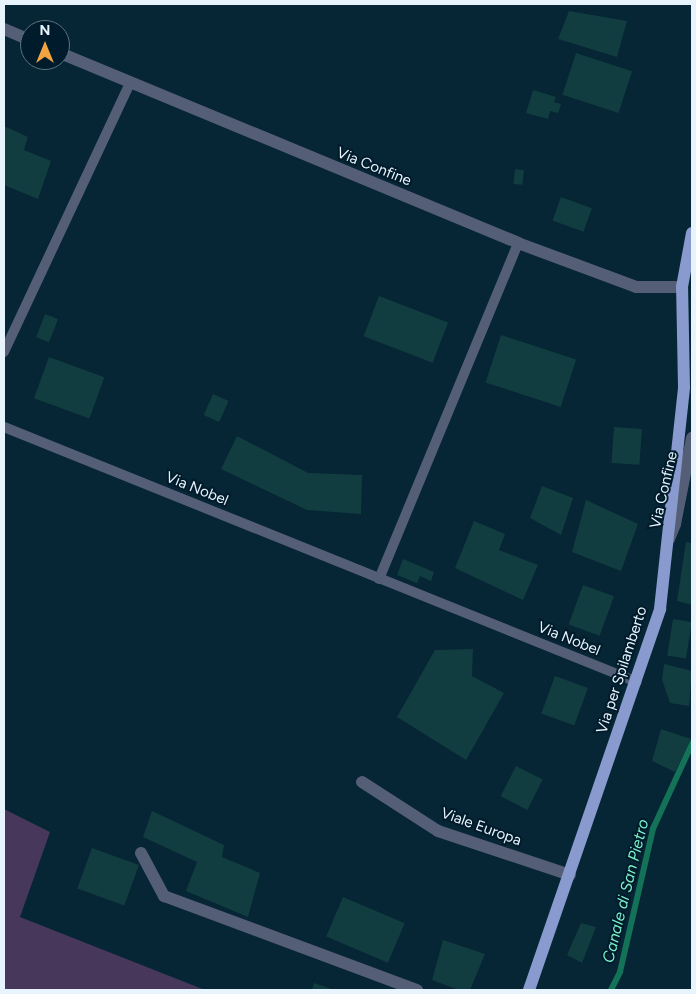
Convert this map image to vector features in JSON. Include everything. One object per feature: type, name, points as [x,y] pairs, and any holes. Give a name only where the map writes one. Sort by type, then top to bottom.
[{"type":"main road","name":"Via per Spilamberto","points":[[529,990],[637,682],[660,608],[665,548],[684,387],[682,287],[692,233]]},
{"type":"street","points":[[4,29],[20,36]]},
{"type":"street","name":"Via Confine","points":[[70,57],[130,84],[518,243],[636,287],[682,287]]},
{"type":"street","name":"Via Confine","points":[[665,548],[675,524],[692,438]]},
{"type":"street","name":"Viale Europa","points":[[362,782],[438,831],[570,875]]},
{"type":"street","points":[[141,853],[164,896],[417,990]]},
{"type":"lane","points":[[4,352],[130,84]]},
{"type":"lane","points":[[379,579],[518,243]]},
{"type":"lane","name":"Via Nobel","points":[[4,427],[637,682]]},
{"type":"shaded area","points":[[4,809],[50,832],[20,917],[205,990],[4,990]]},
{"type":"building","points":[[569,11],[627,21],[617,57],[558,39]]},
{"type":"building","points":[[576,53],[632,71],[619,113],[562,95]]},
{"type":"building","points":[[533,90],[556,97],[554,102],[561,104],[558,113],[550,111],[548,119],[526,113]]},
{"type":"building","points":[[4,126],[28,137],[24,150],[51,161],[38,199],[4,185]]},
{"type":"building","points":[[515,169],[524,170],[522,185],[513,184]]},
{"type":"building","points":[[561,197],[592,208],[583,232],[552,220]]},
{"type":"building","points":[[379,296],[448,323],[433,363],[364,336]]},
{"type":"building","points":[[45,314],[58,319],[49,342],[36,337]]},
{"type":"building","points":[[501,335],[576,359],[561,407],[486,383]]},
{"type":"building","points":[[49,357],[104,377],[89,419],[34,398]]},
{"type":"building","points":[[213,394],[229,401],[219,422],[204,415]]},
{"type":"building","points":[[614,427],[642,429],[639,465],[611,463]]},
{"type":"building","points":[[237,436],[308,473],[362,475],[361,514],[307,510],[221,469]]},
{"type":"building","points":[[542,486],[573,498],[561,535],[530,518]]},
{"type":"building","points":[[586,500],[638,524],[621,571],[572,552]]},
{"type":"building","points":[[474,521],[505,534],[499,550],[538,565],[523,600],[455,568]]},
{"type":"building","points":[[686,542],[692,543],[692,605],[677,601]]},
{"type":"building","points":[[403,559],[434,572],[431,581],[420,576],[417,583],[397,575]]},
{"type":"building","points":[[583,585],[614,596],[600,636],[569,624]]},
{"type":"building","points":[[673,619],[692,622],[686,659],[667,656]]},
{"type":"building","points":[[473,649],[472,676],[504,693],[466,760],[397,717],[435,650]]},
{"type":"building","points":[[664,664],[692,671],[689,706],[670,703],[662,680]]},
{"type":"building","points":[[555,676],[588,688],[574,726],[541,714]]},
{"type":"building","points":[[661,729],[691,739],[675,772],[652,761]]},
{"type":"building","points":[[516,766],[543,780],[527,810],[501,796]]},
{"type":"building","points":[[152,811],[224,845],[222,857],[260,873],[248,917],[186,891],[197,862],[143,837]]},
{"type":"building","points":[[92,848],[139,865],[124,906],[77,888]]},
{"type":"building","points":[[343,897],[405,923],[388,963],[326,937]]},
{"type":"building","points":[[581,923],[596,927],[582,963],[567,955]]},
{"type":"building","points":[[443,940],[485,954],[470,990],[459,990],[432,980]]},
{"type":"building","points":[[314,983],[334,990],[312,990]]},
{"type":"waterway","name":"Canale di San Pietro","points":[[611,990],[620,972],[653,829],[692,744]]}]
